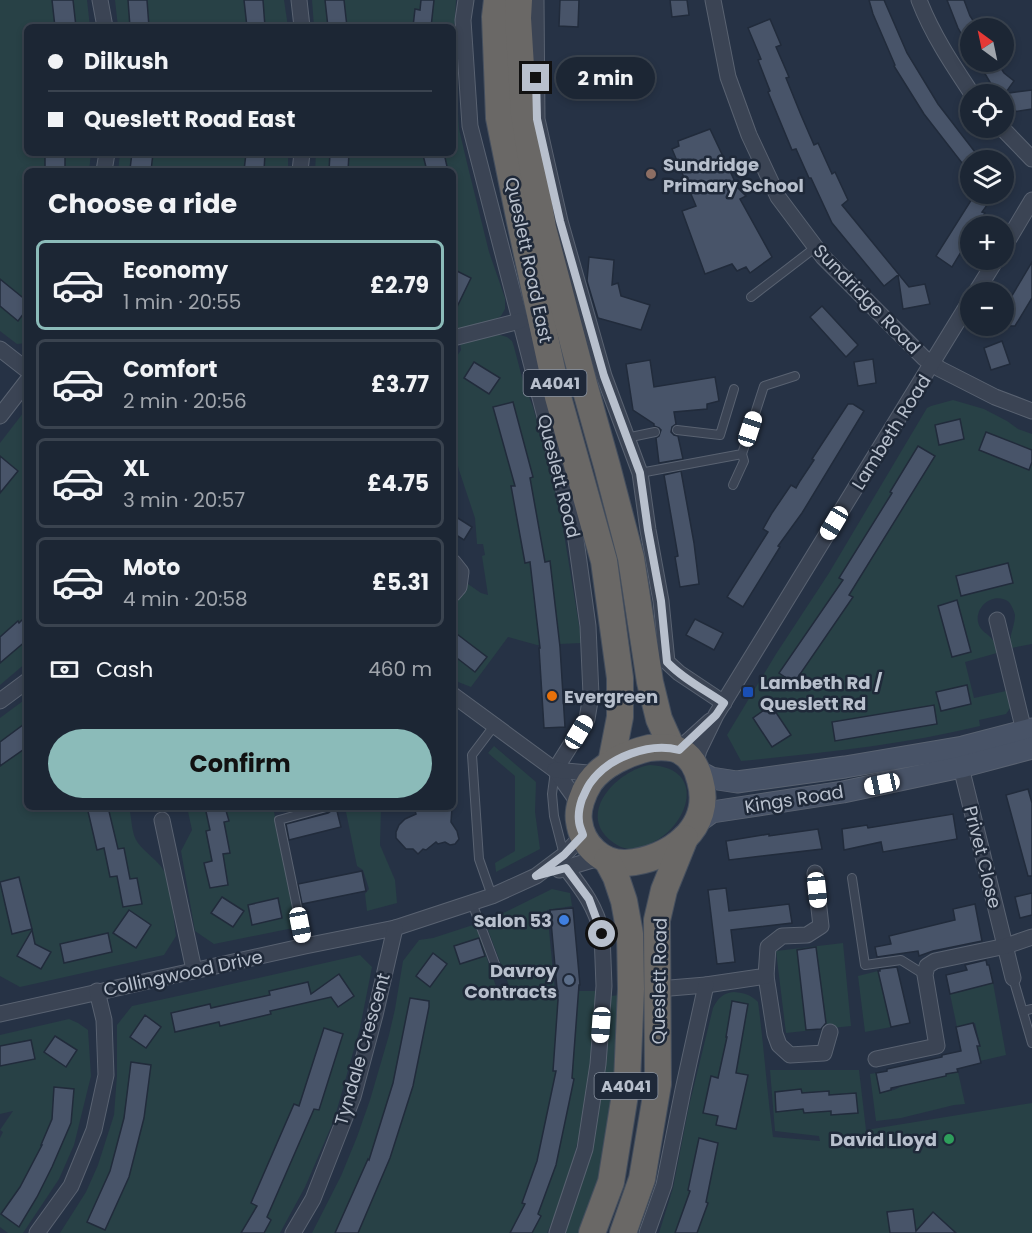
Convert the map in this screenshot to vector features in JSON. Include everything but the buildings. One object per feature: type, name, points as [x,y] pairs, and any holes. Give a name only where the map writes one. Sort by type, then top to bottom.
[{"type":"highway","name":"Queslett Road East","points":[[497,0],[495,17],[500,118],[558,398],[604,561],[620,678],[620,717],[605,768]]},
{"type":"highway","name":"Queslett Road East","points":[[519,0],[524,115],[543,228],[628,547],[650,682],[659,719],[686,758]]},
{"type":"highway","points":[[649,748],[686,758],[702,785],[703,801],[692,830],[670,850],[644,860],[619,863],[605,859],[594,852],[583,835],[579,821],[580,805],[591,781],[605,768],[640,750],[649,748]]},
{"type":"highway","name":"Queslett Road","points":[[623,1233],[642,1179],[658,1084],[657,920],[664,890],[692,830]]},
{"type":"highway","name":"Queslett Road","points":[[592,1233],[611,1182],[615,1160],[627,1082],[631,989],[630,934],[624,901],[616,878],[605,859]]},
{"type":"highway","points":[[631,989],[658,989]]},
{"type":"main road","name":"Kings Road","points":[[686,758],[711,778],[737,782],[845,767],[1029,736]]},
{"type":"main road","name":"Kings Road","points":[[692,830],[712,812],[843,792],[961,767],[1029,736]]},
{"type":"street","points":[[100,0],[104,24]]},
{"type":"street","points":[[299,0],[302,24]]},
{"type":"street","name":"Queslett Road","points":[[466,0],[463,20],[470,126],[575,533],[588,626],[591,695],[587,720],[555,770]]},
{"type":"street","name":"Queslett Road East","points":[[536,0],[537,119],[560,221],[604,376],[640,473],[661,601],[667,662],[720,709]]},
{"type":"street","name":"Sundridge Road","points":[[712,0],[728,77],[750,135],[778,196],[823,257],[924,358],[940,369],[995,397],[1032,411]]},
{"type":"street","points":[[919,0],[926,18],[966,84]]},
{"type":"street","points":[[1012,138],[1032,159]]},
{"type":"street","points":[[1014,230],[1032,200]]},
{"type":"street","name":"Lambeth Road","points":[[686,758],[720,709],[960,318]]},
{"type":"street","points":[[456,337],[520,321]]},
{"type":"street","points":[[0,349],[24,368]]},
{"type":"street","points":[[0,416],[24,385]]},
{"type":"street","points":[[456,566],[461,572],[459,586],[456,590]]},
{"type":"street","points":[[997,620],[1029,736]]},
{"type":"street","points":[[0,701],[24,683]]},
{"type":"street","points":[[456,697],[555,770],[580,805]]},
{"type":"street","name":"Lambeth Road","points":[[686,758],[699,750],[720,709]]},
{"type":"street","name":"Privet Close","points":[[961,767],[1013,978]]},
{"type":"street","points":[[555,770],[605,768]]},
{"type":"street","points":[[162,820],[194,970]]},
{"type":"street","points":[[557,1233],[585,1149],[598,1064],[604,986],[600,926],[589,899],[565,862],[583,835]]},
{"type":"street","name":"Collingwood Drive","points":[[0,1014],[97,991],[395,928],[492,896],[565,862],[605,859]]},
{"type":"street","points":[[815,873],[821,926],[807,935],[782,936],[768,947],[766,976],[775,1034],[779,1045],[790,1055],[824,1053],[830,1032]]},
{"type":"street","name":"Tyndale Crescent","points":[[293,1233],[313,1199],[353,1097],[395,928]]},
{"type":"street","points":[[876,1059],[937,1046],[925,975],[927,966],[935,961],[1032,938]]},
{"type":"street","points":[[658,989],[706,986],[766,976]]},
{"type":"street","name":"Queslett Road","points":[[647,1233],[664,1185],[706,986]]},
{"type":"street","points":[[37,1233],[71,1186],[94,1130],[106,1075],[104,1020],[97,991]]},
{"type":"lane","points":[[751,297],[816,247]]},
{"type":"lane","points":[[733,486],[744,460],[742,454],[764,386],[795,376]]},
{"type":"lane","points":[[677,430],[720,435],[734,389]]},
{"type":"lane","points":[[626,438],[655,432]]},
{"type":"lane","points":[[640,473],[742,454]]},
{"type":"lane","points":[[492,896],[479,859],[472,754],[494,726]]},
{"type":"lane","points":[[555,770],[552,794],[554,816],[565,862]]},
{"type":"lane","points":[[305,946],[279,820],[315,810]]},
{"type":"lane","points":[[852,878],[865,965],[901,960],[925,975]]},
{"type":"lane","points":[[472,903],[498,972]]},
{"type":"lane","points":[[1013,978],[1032,1043]]},
{"type":"lane","points":[[1023,1011],[1032,1009]]},
{"type":"green space","points":[[0,0],[87,0],[90,24],[24,24],[24,156],[91,156],[89,168],[24,168],[24,343],[17,344],[0,331]]},
{"type":"green space","points":[[115,0],[284,0],[288,24],[118,24]]},
{"type":"green space","points":[[312,0],[456,0],[455,24],[314,24]]},
{"type":"green space","points":[[456,97],[459,129],[489,252],[505,298],[505,309],[501,316],[490,322],[458,329],[456,326],[456,168],[315,168],[316,156],[456,156]]},
{"type":"green space","points":[[120,156],[288,156],[288,168],[118,168]]},
{"type":"green space","points":[[496,334],[512,341],[533,407],[561,516],[582,643],[537,645],[508,637],[471,687],[456,681],[456,600],[468,584],[488,595],[482,556],[485,555],[483,544],[477,544],[475,518],[456,458],[456,358],[461,350],[460,343]]},
{"type":"green space","points":[[953,400],[984,409],[1018,429],[1032,434],[1032,644],[1011,648],[1010,639],[1015,615],[1009,602],[1003,599],[992,599],[979,611],[978,622],[982,630],[993,640],[997,653],[965,662],[974,698],[1006,691],[1011,707],[1006,714],[979,720],[980,726],[951,733],[862,748],[741,761],[727,735],[829,573],[927,408]]},
{"type":"green space","points":[[24,412],[24,665],[0,685],[0,443]]},
{"type":"green space","points":[[24,700],[24,810],[130,810],[136,839],[161,867],[169,884],[176,936],[164,955],[20,987],[0,976],[0,718]]},
{"type":"green space","points":[[494,746],[536,782],[535,812],[540,849],[496,872],[495,863],[515,851],[515,776],[488,753]]},
{"type":"green space","points":[[650,765],[669,769],[681,777],[686,789],[686,802],[672,828],[659,839],[644,846],[628,849],[610,840],[601,829],[598,817],[600,805],[606,794],[626,775]]},
{"type":"green space","points":[[188,810],[274,810],[298,927],[214,944],[195,931],[181,851],[192,830]]},
{"type":"green space","points":[[346,810],[381,810],[380,845],[395,880],[397,903],[367,911],[365,894],[369,889],[363,870],[357,866]]},
{"type":"green space","points":[[552,889],[570,893],[572,906],[547,910],[555,991],[597,991],[594,1046],[580,1132],[573,1160],[547,1233],[312,1233],[341,1176],[370,1100],[389,1035],[403,961],[419,940],[433,938],[476,924],[497,990],[511,991],[485,922]]},
{"type":"green space","points":[[843,943],[851,1026],[786,1033],[776,951]]},
{"type":"green space","points":[[360,955],[372,967],[360,1028],[334,1120],[305,1187],[280,1233],[60,1233],[86,1192],[98,1165],[114,1115],[117,1025],[132,1006]]},
{"type":"green space","points":[[878,971],[891,1027],[865,1032],[858,976]]},
{"type":"green space","points":[[993,983],[1006,1055],[980,1061],[977,1046],[980,1045],[975,1023],[957,1027],[950,994]]},
{"type":"green space","points":[[734,992],[748,995],[758,1002],[773,1137],[820,1141],[819,1136],[775,1131],[770,1070],[859,1070],[866,1130],[1032,1103],[1032,1233],[659,1233],[673,1188],[689,1106],[713,1008],[721,997]]},
{"type":"green space","points":[[620,995],[625,1008],[602,1181],[581,1233],[563,1233],[579,1192],[602,1090],[610,996]]},
{"type":"green space","points":[[69,1019],[88,1030],[91,1076],[74,1145],[59,1179],[23,1233],[8,1233],[0,1227],[0,1138],[3,1132],[0,1130],[13,1111],[0,1114],[0,1035]]},
{"type":"green space","points":[[958,1072],[965,1104],[876,1121],[870,1074],[876,1073],[880,1093]]},
{"type":"place","name":"Sundridge Primary School","points":[[651,174]]},
{"type":"place","name":"Lambeth Rd / Queslett Rd","points":[[748,692]]},
{"type":"place","name":"Evergreen","points":[[552,696]]},
{"type":"place","name":"Salon 53","points":[[564,920]]},
{"type":"place","name":"Davroy Contracts","points":[[569,980]]},
{"type":"place","name":"David Lloyd","points":[[949,1139]]},
{"type":"route","points":[[536,78],[537,119],[560,221],[604,376],[640,473],[661,601],[667,662],[679,674],[724,703],[716,715],[679,750],[658,747],[640,750],[611,763],[591,781],[580,805],[579,821],[583,835],[564,855],[536,876],[566,868],[589,899],[602,934]]}]
